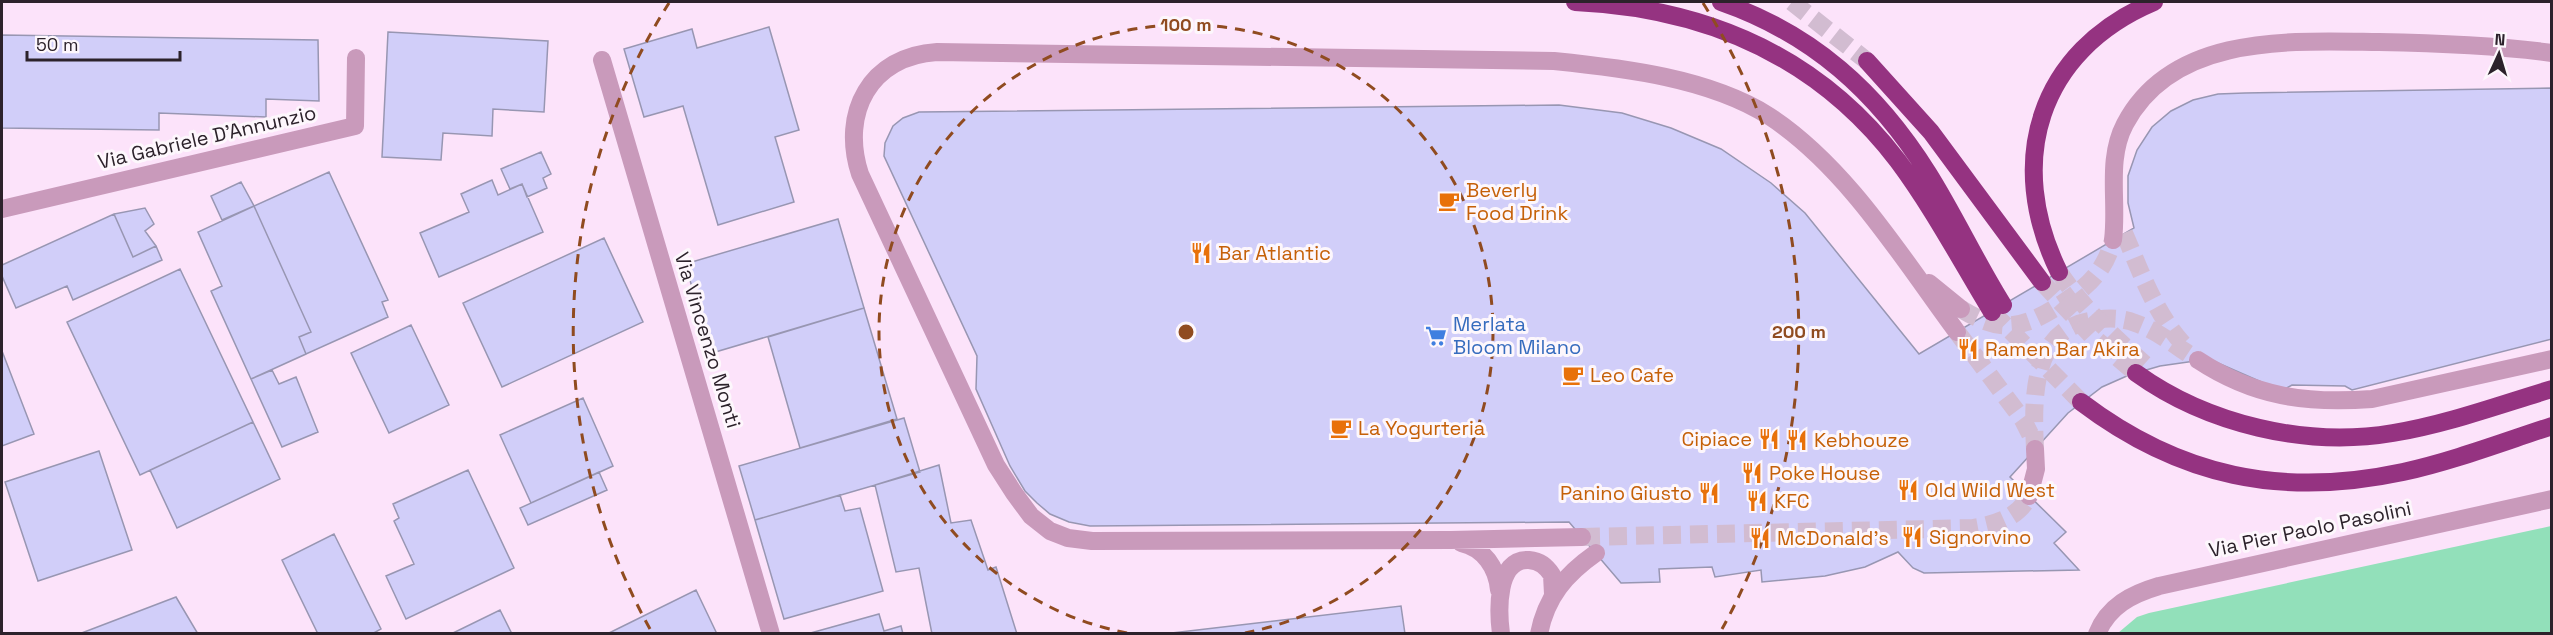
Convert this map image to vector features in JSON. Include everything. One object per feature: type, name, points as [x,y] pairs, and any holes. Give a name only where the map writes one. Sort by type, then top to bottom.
[{"type":"highway","points":[[1575,2],[1604,3],[1666,12],[1714,26],[1793,62],[1823,84],[1873,132],[1897,160],[1997,308],[1978,264],[1929,174],[1906,140],[1867,92],[1821,53],[1797,37],[1772,22],[1721,2]]},
{"type":"highway","points":[[2060,272],[2042,230],[2036,206],[2033,154],[2044,111],[2053,90],[2090,43],[2118,20],[2154,2]]},
{"type":"highway","points":[[1868,61],[1931,132],[2042,282]]},
{"type":"highway","points":[[2143,371],[2238,421],[2307,436],[2337,438],[2391,434],[2464,417],[2552,389]]},
{"type":"highway","points":[[2081,402],[2136,439],[2191,463],[2255,480],[2288,483],[2347,482],[2406,471],[2552,426]]},
{"type":"street","points":[[2118,237],[2114,184],[2117,144],[2125,124],[2153,88],[2172,74],[2226,51],[2292,41],[2486,44],[2552,53]]},
{"type":"street","points":[[1582,537],[1451,540],[1092,541],[1068,538],[1050,531],[1031,516],[996,465],[860,174],[853,155],[853,136],[855,118],[862,99],[872,83],[886,68],[906,57],[937,52],[1554,61],[1644,73],[1696,85],[1733,98],[1767,115],[1797,136],[1829,165],[1957,332]]},
{"type":"street","name":"Via Gabriele D'Annunzio","points":[[2,209],[355,126],[356,58]]},
{"type":"street","name":"Via Vincenzo Monti","points":[[602,60],[771,633]]},
{"type":"street","points":[[1906,265],[1961,309]]},
{"type":"street","points":[[2198,360],[2248,388],[2279,396],[2345,401],[2372,399],[2552,359]]},
{"type":"street","points":[[2029,496],[2036,469],[2035,448]]},
{"type":"street","name":"Via Pier Paolo Pasolini","points":[[2097,633],[2113,608],[2134,593],[2552,499]]},
{"type":"street","points":[[1451,540],[1477,548],[1490,562],[1498,582],[1501,604]]},
{"type":"street","points":[[1552,594],[1576,567],[1596,553]]},
{"type":"street","points":[[1501,633],[1499,620],[1505,573],[1509,566],[1523,560],[1540,562],[1546,567],[1554,585],[1539,633]]},
{"type":"green space","points":[[2551,526],[2551,633],[2118,633],[2137,617],[2149,613]]},
{"type":"building","points":[[769,27],[799,130],[775,137],[794,202],[718,225],[683,106],[644,117],[624,49],[692,29],[697,48]]},
{"type":"building","points":[[388,32],[548,41],[544,112],[493,109],[492,136],[443,133],[441,160],[382,157]]},
{"type":"building","points":[[2,35],[318,40],[319,101],[266,99],[266,117],[159,113],[159,130],[2,128]]},
{"type":"building","name":"Merlata Bloom Milano","points":[[2552,88],[2552,339],[2352,390],[2345,386],[2292,385],[2285,389],[2266,384],[2209,359],[2160,366],[2129,375],[2102,387],[2068,413],[2010,477],[2066,532],[2054,543],[2079,570],[1924,573],[1913,568],[1898,552],[1865,567],[1825,576],[1762,582],[1761,570],[1715,577],[1712,567],[1659,569],[1660,582],[1621,583],[1569,522],[1090,526],[1069,522],[1050,514],[1037,503],[1025,491],[1010,466],[976,389],[977,356],[884,156],[885,143],[893,126],[903,118],[919,112],[1559,105],[1622,113],[1671,128],[1721,149],[1771,183],[1805,213],[1919,354],[2134,228],[2128,203],[2128,176],[2137,150],[2152,127],[2171,111],[2193,100],[2218,94],[2245,93]]},
{"type":"building","points":[[541,152],[551,174],[543,178],[547,188],[527,197],[522,184],[510,189],[501,169]]},
{"type":"building","points":[[329,172],[388,300],[382,302],[388,317],[306,354],[299,337],[311,332],[254,206]]},
{"type":"building","points":[[492,180],[498,195],[522,184],[543,232],[439,277],[420,233],[469,212],[461,194]]},
{"type":"building","points":[[241,182],[254,206],[222,220],[211,196]]},
{"type":"building","points":[[254,206],[311,332],[299,337],[306,354],[251,379],[211,291],[222,286],[198,232]]},
{"type":"building","points":[[145,208],[154,224],[145,231],[156,246],[133,257],[114,214]]},
{"type":"building","points":[[114,214],[133,257],[156,246],[162,260],[73,300],[67,286],[16,308],[2,276],[2,265]]},
{"type":"building","points":[[838,219],[864,308],[712,353],[685,264]]},
{"type":"building","points":[[604,238],[643,322],[502,387],[463,303]]},
{"type":"building","points":[[180,269],[253,422],[140,475],[67,322]]},
{"type":"building","points":[[864,308],[897,419],[800,448],[768,337]]},
{"type":"building","points":[[411,325],[449,405],[389,433],[351,353]]},
{"type":"building","points":[[2,351],[34,434],[2,446]]},
{"type":"building","points":[[272,370],[279,384],[296,377],[318,432],[282,447],[251,379]]},
{"type":"building","points":[[583,398],[613,466],[531,503],[500,435]]},
{"type":"building","points":[[904,418],[920,472],[755,520],[739,466]]},
{"type":"building","points":[[253,422],[280,479],[177,528],[150,470]]},
{"type":"building","points":[[99,451],[132,550],[38,581],[5,482]]},
{"type":"building","points":[[939,465],[951,523],[971,520],[988,570],[996,567],[1017,634],[932,634],[919,568],[896,572],[875,485]]},
{"type":"building","points":[[468,470],[514,568],[406,619],[386,576],[414,564],[394,521],[399,518],[393,504]]},
{"type":"building","points":[[599,472],[607,490],[528,525],[520,508]]},
{"type":"building","points":[[840,495],[845,511],[860,508],[883,591],[784,619],[755,520]]},
{"type":"building","points":[[334,534],[381,629],[372,634],[318,634],[282,560]]},
{"type":"building","points":[[696,590],[717,634],[607,634]]},
{"type":"building","points":[[176,597],[198,634],[79,634]]},
{"type":"building","points":[[1401,606],[1405,634],[1163,634]]},
{"type":"building","points":[[500,610],[512,634],[451,634]]},
{"type":"building","points":[[879,614],[884,631],[901,626],[903,634],[807,634]]},
{"type":"tunnel","points":[[1792,2],[1867,61]]},
{"type":"tunnel","points":[[2124,233],[2157,306],[2174,334],[2185,346]]},
{"type":"tunnel","points":[[1961,309],[1989,323],[2001,325],[2025,323],[2037,318],[2063,303],[2088,284],[2105,261],[2113,240]]},
{"type":"tunnel","points":[[2059,272],[2090,311],[2150,369]]},
{"type":"tunnel","points":[[2042,282],[2093,337],[2136,373]]},
{"type":"tunnel","points":[[1992,312],[2081,402]]},
{"type":"tunnel","points":[[2035,449],[2034,411],[2039,372],[2045,354],[2055,339],[2070,328],[2100,319],[2129,321],[2151,330],[2198,360]]},
{"type":"tunnel","points":[[1957,332],[2023,420],[2032,438]]},
{"type":"tunnel","points":[[1582,537],[1973,528],[2013,515],[2029,496]]},
{"type":"place","name":"Beverly Food Drink","points":[[1449,201]]},
{"type":"place","name":"Bar Atlantic","points":[[1201,253]]},
{"type":"place","name":"Merlata Bloom Milano","points":[[1436,336]]},
{"type":"place","name":"Ramen Bar Akira","points":[[1968,349]]},
{"type":"place","name":"Leo Cafe","points":[[1573,375]]},
{"type":"place","name":"La Yogurteria","points":[[1341,428]]},
{"type":"place","name":"Cipiace","points":[[1769,439]]},
{"type":"place","name":"Kebhouze","points":[[1797,440]]},
{"type":"place","name":"Poke House","points":[[1752,473]]},
{"type":"place","name":"Old Wild West","points":[[1908,490]]},
{"type":"place","name":"Panino Giusto","points":[[1709,493]]},
{"type":"place","name":"KFC","points":[[1757,501]]},
{"type":"place","name":"Signorvino","points":[[1912,537]]},
{"type":"place","name":"McDonald's","points":[[1760,538]]}]
